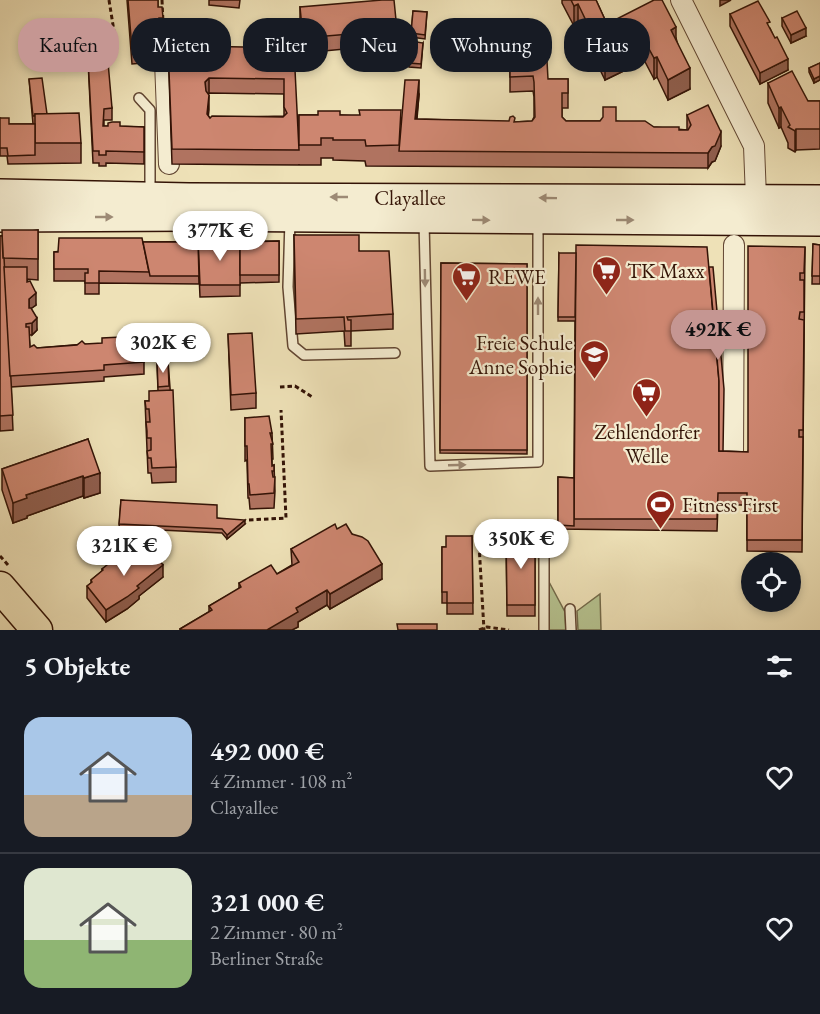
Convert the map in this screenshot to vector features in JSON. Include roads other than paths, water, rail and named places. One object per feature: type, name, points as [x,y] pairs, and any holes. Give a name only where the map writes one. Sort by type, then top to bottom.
[{"type":"main road","name":"Clayallee","points":[[0,193],[820,199]]},
{"type":"main road","name":"Clayallee","points":[[0,218],[820,222]]},
{"type":"main road","points":[[0,587],[29,627]]},
{"type":"street","points":[[681,0],[754,146],[756,198]]},
{"type":"street","points":[[165,72],[169,164]]},
{"type":"street","points":[[733,457],[734,245]]},
{"type":"lane","points":[[139,98],[150,110],[150,195]]},
{"type":"lane","points":[[290,218],[288,286],[293,346],[304,355],[395,353]]},
{"type":"lane","points":[[424,219],[430,466],[538,462],[538,220]]},
{"type":"lane","points":[[493,533],[544,534],[544,630]]},
{"type":"lane","points":[[570,609],[571,630]]},
{"type":"place","name":"TK Maxx","points":[[606,296]]},
{"type":"place","name":"REWE","points":[[467,302]]},
{"type":"place","name":"Freie Schule Anne Sophie","points":[[594,380]]},
{"type":"place","name":"Zehlendorfer Welle","points":[[647,418]]},
{"type":"place","name":"Fitness First","points":[[661,530]]}]
